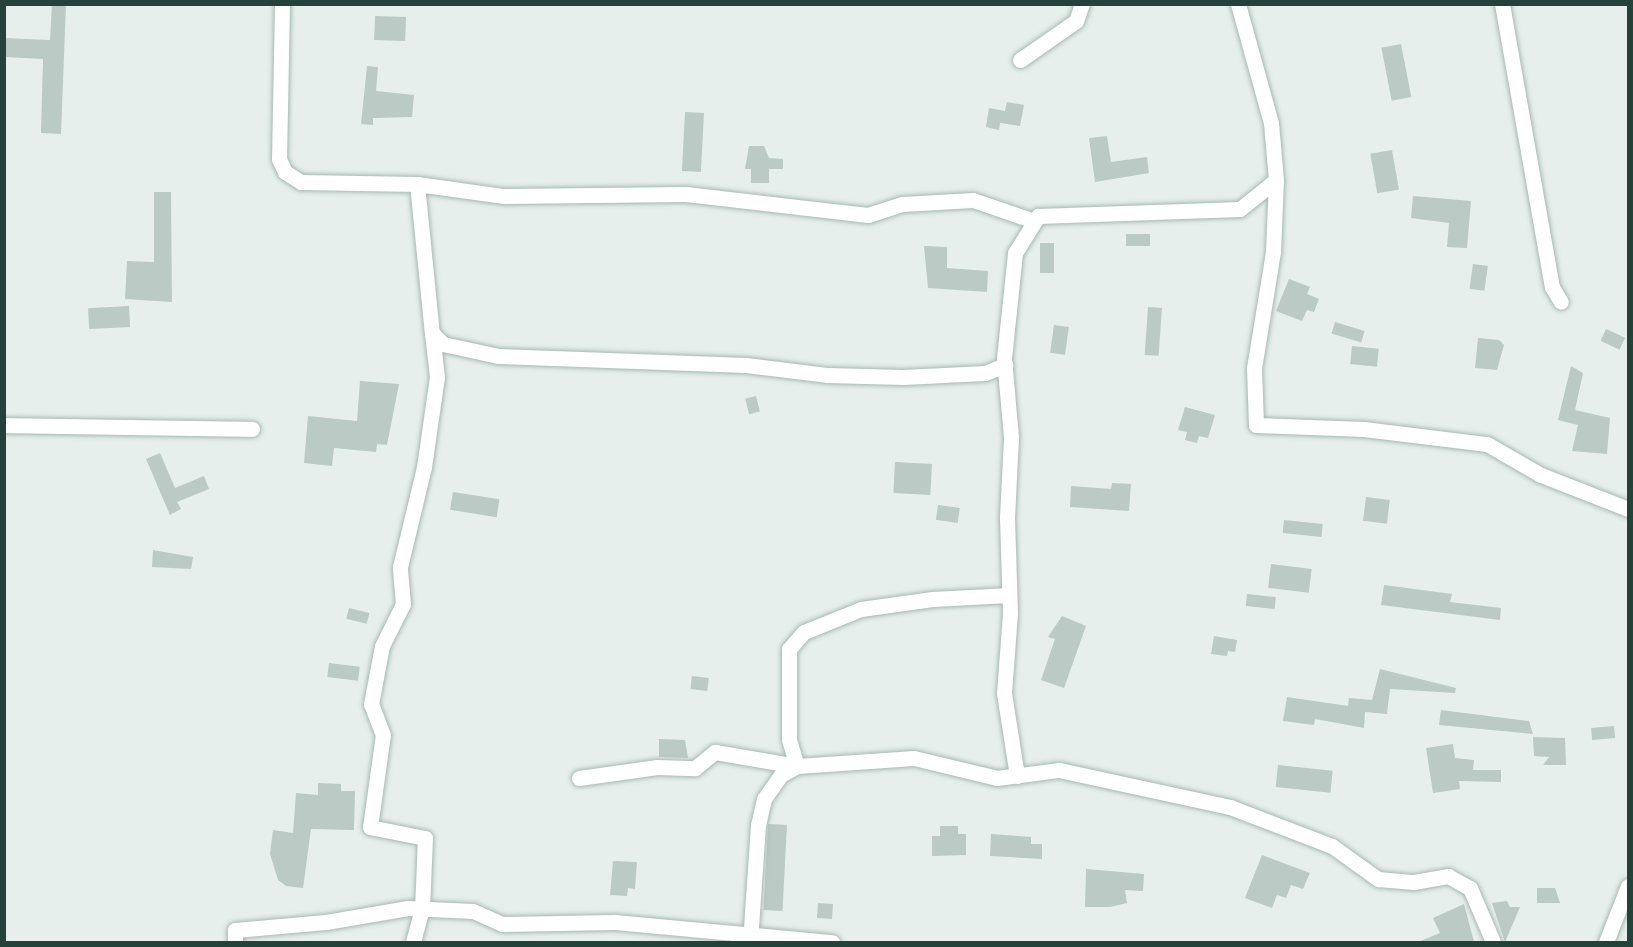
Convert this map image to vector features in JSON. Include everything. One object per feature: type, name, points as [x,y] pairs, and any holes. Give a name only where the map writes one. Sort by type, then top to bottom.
[{"type":"street","points":[[282,4],[279,159],[285,172],[301,182],[417,184],[504,196],[686,194],[834,214],[868,215],[902,204],[973,200],[1034,221]]},
{"type":"street","points":[[1020,60],[1077,21],[1082,4]]},
{"type":"street","points":[[1239,4],[1270,123],[1276,180],[1273,252],[1254,368],[1256,425],[1364,429],[1487,444],[1541,475],[1629,509]]},
{"type":"street","points":[[1502,4],[1552,287],[1561,302]]},
{"type":"street","points":[[1017,776],[1004,693],[1009,595],[1006,517],[1011,437],[1005,365],[1015,253],[1038,216],[1240,209],[1276,180]]},
{"type":"street","points":[[413,942],[422,909],[425,838],[370,828],[383,735],[371,704],[382,646],[403,604],[400,567],[424,467],[437,377],[417,184]]},
{"type":"street","points":[[432,333],[443,344],[498,356],[746,365],[828,375],[915,376],[985,373],[1005,365]]},
{"type":"street","points":[[4,425],[252,429]]},
{"type":"street","points":[[797,766],[789,740],[789,649],[804,633],[861,609],[932,599],[1009,595]]},
{"type":"street","points":[[579,778],[657,767],[695,768],[715,752],[797,766],[914,758],[997,778],[1059,770],[1230,807],[1332,846],[1378,879],[1414,882],[1448,876],[1470,888],[1493,942]]},
{"type":"street","points":[[750,938],[760,816],[781,775],[797,766]]},
{"type":"street","points":[[1606,942],[1629,886]]},
{"type":"street","points":[[235,942],[235,930],[422,909],[473,911],[502,924],[615,922],[750,938],[832,942]]},
{"type":"building","points":[[52,4],[66,4],[61,134],[41,133],[43,59],[4,57],[4,38],[50,40]]},
{"type":"building","points":[[375,16],[406,17],[405,41],[374,40]]},
{"type":"building","points":[[1401,44],[1411,97],[1392,101],[1381,48]]},
{"type":"building","points":[[367,66],[378,67],[376,91],[414,95],[412,117],[373,118],[373,125],[361,124]]},
{"type":"building","points":[[1007,102],[1024,105],[1020,126],[1000,123],[999,130],[986,127],[989,108],[1005,111]]},
{"type":"building","points":[[685,112],[704,113],[701,172],[682,171]]},
{"type":"building","points":[[1107,136],[1111,162],[1147,157],[1149,173],[1095,182],[1089,138]]},
{"type":"building","points":[[749,146],[764,146],[769,158],[783,159],[783,169],[769,169],[769,183],[751,183],[751,169],[745,169]]},
{"type":"building","points":[[1392,150],[1399,189],[1377,193],[1370,154]]},
{"type":"building","points":[[154,192],[171,192],[172,302],[125,299],[127,261],[154,262]]},
{"type":"building","points":[[1413,196],[1471,201],[1467,248],[1447,247],[1449,223],[1411,218]]},
{"type":"building","points":[[1126,234],[1150,234],[1150,246],[1126,246]]},
{"type":"building","points":[[1040,243],[1054,243],[1054,273],[1040,273]]},
{"type":"building","points":[[924,246],[947,247],[947,268],[988,271],[987,292],[928,288]]},
{"type":"building","points":[[1473,264],[1488,266],[1484,291],[1470,289]]},
{"type":"building","points":[[1289,279],[1310,287],[1307,294],[1319,299],[1314,312],[1307,310],[1302,321],[1276,311]]},
{"type":"building","points":[[129,306],[130,327],[89,329],[88,308]]},
{"type":"building","points":[[1148,307],[1162,308],[1159,356],[1145,355]]},
{"type":"building","points":[[1335,322],[1365,331],[1361,343],[1331,333]]},
{"type":"building","points":[[1054,325],[1069,327],[1065,355],[1050,353]]},
{"type":"building","points":[[1606,329],[1625,338],[1620,350],[1601,341]]},
{"type":"building","points":[[1478,338],[1499,340],[1504,345],[1497,370],[1475,368]]},
{"type":"building","points":[[1352,346],[1379,349],[1377,367],[1350,364]]},
{"type":"building","points":[[1571,366],[1583,373],[1575,410],[1610,418],[1607,454],[1572,451],[1578,425],[1558,420]]},
{"type":"building","points":[[360,381],[399,384],[387,445],[377,444],[376,452],[334,448],[332,466],[304,463],[308,416],[357,421]]},
{"type":"building","points":[[756,396],[760,412],[749,414],[745,399]]},
{"type":"building","points":[[1185,407],[1215,415],[1208,438],[1199,436],[1197,443],[1185,440],[1187,432],[1178,430]]},
{"type":"building","points":[[160,453],[175,488],[204,476],[209,489],[177,502],[181,509],[170,515],[146,459]]},
{"type":"building","points":[[895,462],[932,464],[930,495],[893,493]]},
{"type":"building","points":[[1112,483],[1131,484],[1129,511],[1070,507],[1071,486],[1111,489]]},
{"type":"building","points":[[453,492],[499,499],[497,517],[450,510]]},
{"type":"building","points":[[1366,497],[1390,500],[1387,524],[1363,521]]},
{"type":"building","points":[[938,505],[960,508],[958,523],[936,520]]},
{"type":"building","points":[[1284,520],[1323,524],[1321,537],[1283,533]]},
{"type":"building","points":[[153,550],[193,557],[191,569],[152,567]]},
{"type":"building","points":[[1271,564],[1312,569],[1309,593],[1268,588]]},
{"type":"building","points":[[1384,585],[1452,594],[1450,602],[1501,608],[1500,620],[1381,605]]},
{"type":"building","points":[[1247,594],[1276,597],[1275,609],[1246,606]]},
{"type":"building","points":[[349,608],[369,613],[367,624],[346,619]]},
{"type":"building","points":[[1062,616],[1086,626],[1064,688],[1041,680],[1055,639],[1048,637]]},
{"type":"building","points":[[1214,636],[1237,640],[1235,652],[1228,651],[1227,656],[1211,654]]},
{"type":"building","points":[[329,663],[360,667],[358,681],[327,677]]},
{"type":"building","points":[[1380,669],[1456,688],[1455,693],[1390,689],[1387,714],[1365,712],[1364,728],[1315,719],[1314,725],[1283,721],[1287,697],[1348,706],[1349,698],[1372,700]]},
{"type":"building","points":[[692,676],[709,678],[707,691],[690,689]]},
{"type":"building","points":[[1441,710],[1529,721],[1533,734],[1439,725]]},
{"type":"building","points":[[1614,726],[1615,738],[1592,740],[1591,728]]},
{"type":"building","points":[[1533,737],[1565,738],[1566,765],[1543,765],[1549,757],[1534,756]]},
{"type":"building","points":[[659,739],[685,740],[688,758],[659,757]]},
{"type":"building","points":[[1453,744],[1455,758],[1474,760],[1473,770],[1501,770],[1501,782],[1459,781],[1460,789],[1433,793],[1426,748]]},
{"type":"building","points":[[1278,765],[1333,771],[1330,793],[1276,787]]},
{"type":"building","points":[[318,783],[341,784],[341,791],[355,791],[354,830],[311,829],[303,888],[286,886],[278,880],[270,854],[273,830],[293,833],[296,793],[318,795]]},
{"type":"building","points":[[768,824],[787,825],[782,911],[763,910]]},
{"type":"building","points":[[940,826],[958,826],[958,834],[966,834],[966,855],[932,856],[932,836],[940,836]]},
{"type":"building","points":[[991,834],[1031,837],[1031,844],[1042,844],[1042,859],[990,856]]},
{"type":"building","points":[[1262,855],[1310,873],[1303,889],[1291,885],[1286,898],[1277,895],[1272,908],[1245,898]]},
{"type":"building","points":[[613,861],[637,862],[635,889],[628,888],[627,896],[610,895]]},
{"type":"building","points":[[1086,869],[1144,874],[1143,891],[1125,890],[1127,903],[1110,907],[1085,907]]},
{"type":"building","points":[[1537,888],[1555,888],[1560,903],[1537,903]]},
{"type":"building","points":[[1507,901],[1510,907],[1520,907],[1505,942],[1492,903]]},
{"type":"building","points":[[818,903],[833,904],[832,919],[817,918]]},
{"type":"building","points":[[1464,904],[1474,942],[1418,942],[1440,933],[1433,918]]}]
